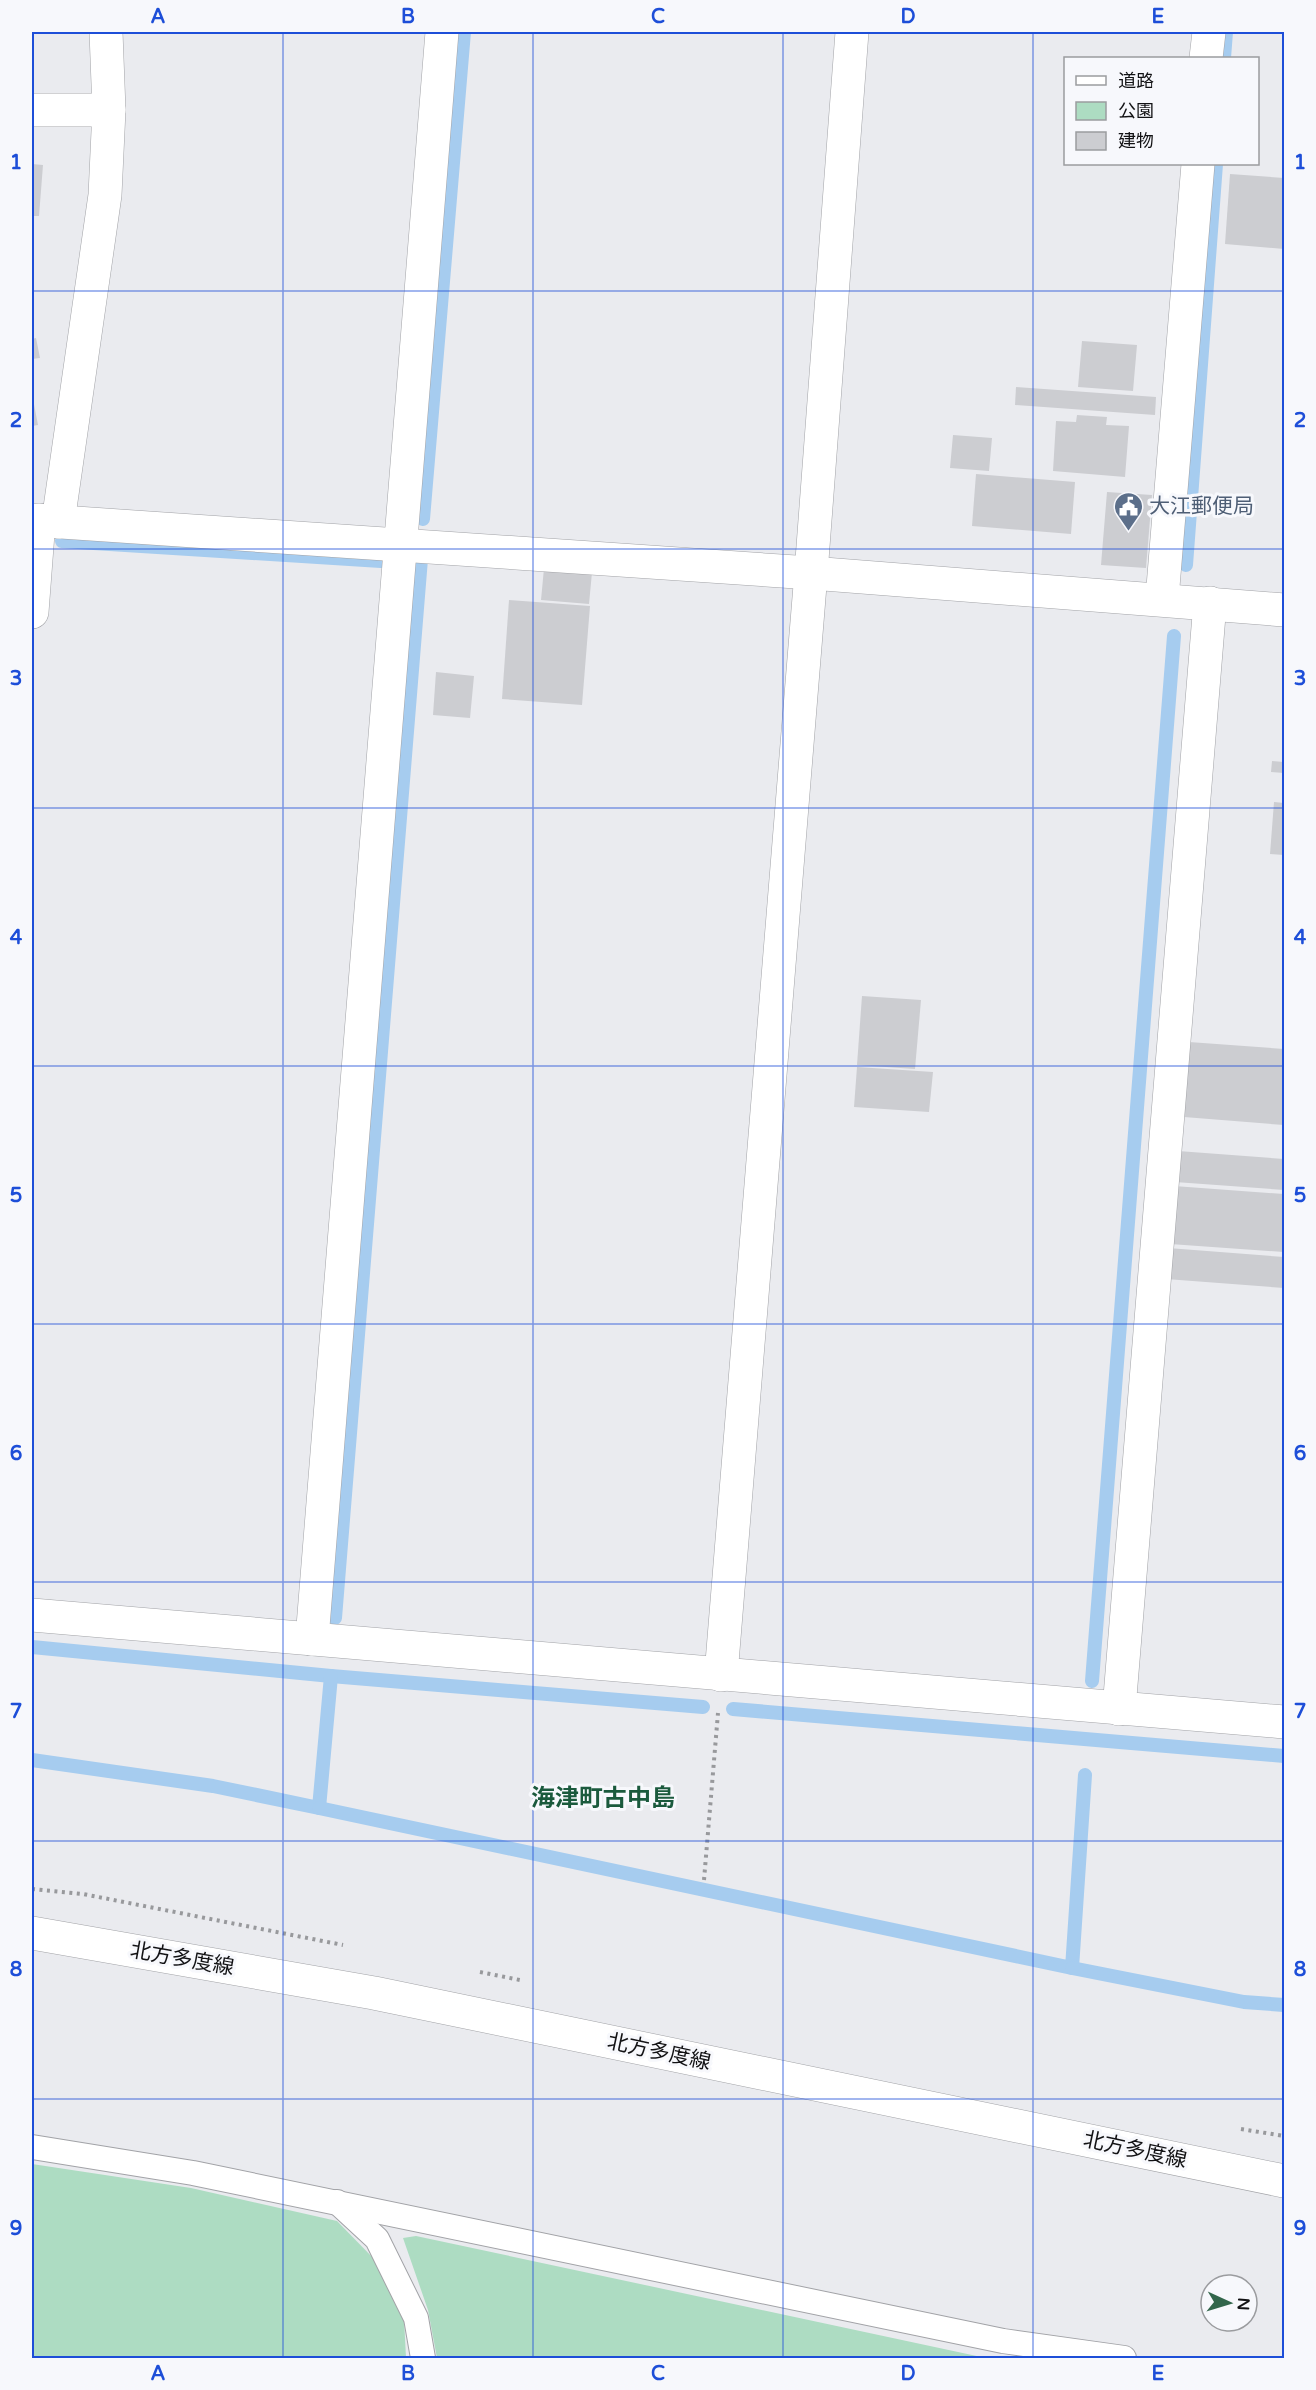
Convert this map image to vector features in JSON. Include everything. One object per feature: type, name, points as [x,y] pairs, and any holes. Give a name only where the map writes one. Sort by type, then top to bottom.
[{"type":"street","points":[[32,612],[43,521],[105,195],[109,110],[106,32]]},
{"type":"street","points":[[312,1640],[442,32]]},
{"type":"street","points":[[721,1675],[811,573],[852,32]]},
{"type":"street","points":[[1206,57],[1209,32]]},
{"type":"street","points":[[32,110],[109,110]]},
{"type":"street","points":[[1162,599],[1198,165]]},
{"type":"street","points":[[43,521],[811,573],[1284,610]]},
{"type":"street","points":[[1119,1709],[1210,603]]},
{"type":"street","points":[[32,1615],[1284,1722]]},
{"type":"street","name":"北方多度線","points":[[32,1933],[374,1993],[1284,2181]]},
{"type":"lane","points":[[32,2147],[193,2173],[1003,2341],[1124,2358]]},
{"type":"lane","points":[[337,2202],[377,2239],[416,2318],[423,2358]]},
{"type":"path","points":[[704,1880],[721,1675]]},
{"type":"green space","points":[[32,2164],[191,2188],[337,2221],[378,2263],[404,2318],[406,2358],[32,2358]]},
{"type":"green space","points":[[416,2236],[986,2358],[437,2358],[428,2310],[403,2238]]},
{"type":"building","points":[[32,164],[43,165],[39,216],[32,216]]},
{"type":"building","points":[[1230,174],[1284,178],[1284,249],[1225,244]]},
{"type":"building","points":[[36,338],[40,358],[32,359],[32,339]]},
{"type":"building","points":[[1082,341],[1137,345],[1133,391],[1078,387]]},
{"type":"building","points":[[1016,387],[1156,397],[1155,415],[1015,405]]},
{"type":"building","points":[[32,394],[38,425],[32,426]]},
{"type":"building","points":[[1077,415],[1107,417],[1106,425],[1129,426],[1125,477],[1053,471],[1056,421],[1076,422]]},
{"type":"building","points":[[953,435],[992,438],[989,471],[950,468]]},
{"type":"building","points":[[976,474],[1075,482],[1071,534],[972,526]]},
{"type":"building","points":[[1107,492],[1152,495],[1146,568],[1101,565]]},
{"type":"building","points":[[544,568],[592,572],[589,604],[541,600]]},
{"type":"building","points":[[509,600],[590,606],[582,705],[502,699]]},
{"type":"building","points":[[436,672],[474,676],[470,718],[433,715]]},
{"type":"building","points":[[1272,761],[1284,762],[1284,773],[1271,772]]},
{"type":"building","points":[[1274,802],[1284,803],[1284,855],[1270,854]]},
{"type":"building","points":[[862,996],[921,1000],[915,1069],[857,1065]]},
{"type":"building","points":[[1189,1042],[1284,1049],[1284,1125],[1184,1117]]},
{"type":"building","points":[[857,1067],[933,1072],[929,1112],[854,1107]]},
{"type":"building","points":[[1178,1151],[1284,1159],[1284,1190],[1175,1182]]},
{"type":"building","points":[[1174,1186],[1284,1194],[1284,1252],[1170,1244]]},
{"type":"building","points":[[1168,1248],[1284,1257],[1284,1288],[1166,1279]]},
{"type":"waterway","points":[[423,519],[464,32]]},
{"type":"waterway","points":[[1224,57],[1226,32]]},
{"type":"waterway","points":[[1186,565],[1216,165]]},
{"type":"waterway","points":[[62,541],[381,561]]},
{"type":"waterway","points":[[335,1618],[421,559]]},
{"type":"waterway","points":[[1092,1681],[1174,636]]},
{"type":"waterway","points":[[32,1647],[331,1676],[703,1707]]},
{"type":"waterway","points":[[32,1760],[213,1786],[319,1808],[331,1676]]},
{"type":"waterway","points":[[733,1709],[1284,1756]]},
{"type":"waterway","points":[[319,1808],[1072,1968],[1085,1775]]},
{"type":"waterway","points":[[1072,1968],[1244,2002],[1284,2005]]},
{"type":"place","name":"大江郵便局","points":[[1128,532]]},
{"type":"district","name":"海津町古中島","points":[[603,1798]]}]
